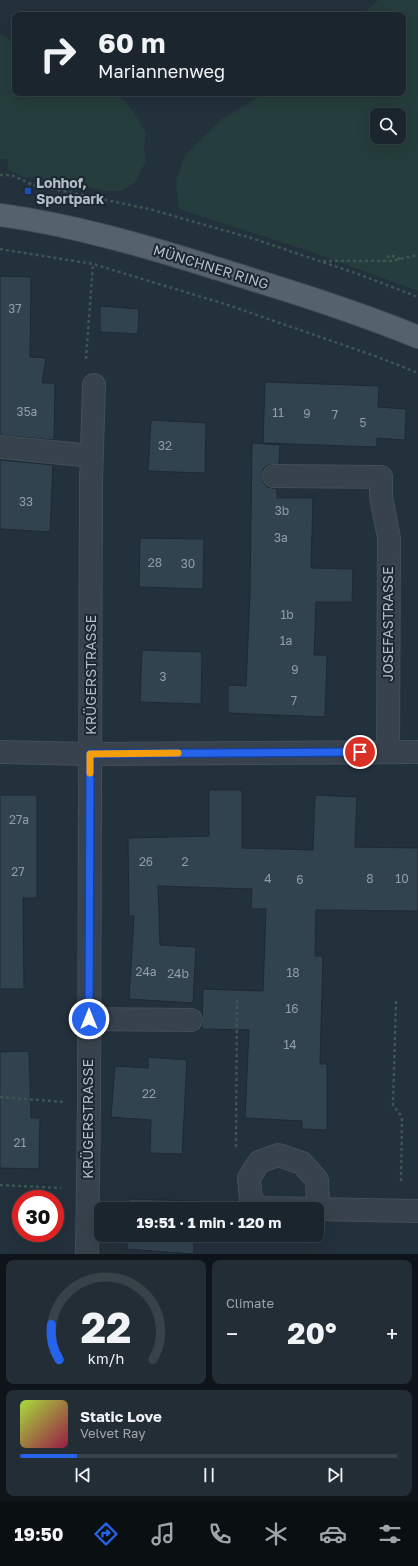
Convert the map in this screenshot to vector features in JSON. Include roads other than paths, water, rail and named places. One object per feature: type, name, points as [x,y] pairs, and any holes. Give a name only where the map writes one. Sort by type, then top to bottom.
[{"type":"main road","name":"MÜNCHNER RING","points":[[0,215],[24,218],[101,234],[139,244],[248,278],[418,337]]},
{"type":"street","name":"KRÜGERSTRASSE","points":[[87,1254],[92,456],[94,385]]},
{"type":"street","points":[[0,447],[92,456]]},
{"type":"street","name":"JOSEFASTRASSE","points":[[274,476],[381,477],[381,497],[389,538],[388,752]]},
{"type":"street","points":[[0,752],[90,754],[418,752]]},
{"type":"street","points":[[89,1019],[191,1020]]},
{"type":"street","points":[[278,1155],[302,1163],[317,1180],[318,1208],[262,1208],[252,1201],[249,1178],[259,1162],[278,1155]]},
{"type":"street","points":[[324,1208],[409,1211]]},
{"type":"place","name":"Lohhof, Sportpark","points":[[28,191]]}]
